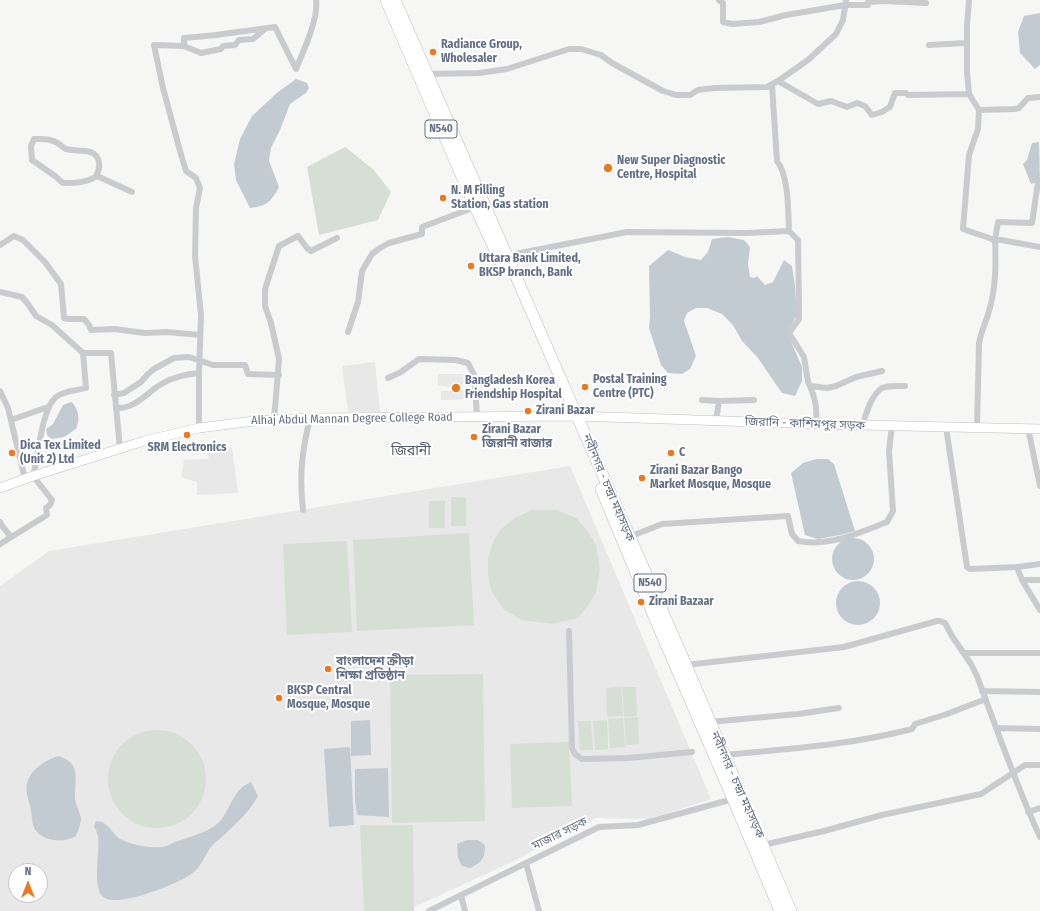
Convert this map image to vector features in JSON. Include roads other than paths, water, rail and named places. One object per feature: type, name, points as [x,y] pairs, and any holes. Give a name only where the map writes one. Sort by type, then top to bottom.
[{"type":"highway","name":"নবীনগর - চন্দ্রা মহাসড়ক","points":[[386,0],[475,207],[502,257]]},
{"type":"highway","name":"নবীনগর - চন্দ্রা মহাসড়ক","points":[[395,0],[502,257],[686,665],[709,722],[791,911]]},
{"type":"highway","name":"নবীনগর - চন্দ্রা মহাসড়ক","points":[[574,416],[661,633],[780,911]]},
{"type":"street","points":[[184,46],[184,38],[216,36],[275,26],[296,69],[316,12],[316,0]]},
{"type":"street","points":[[719,0],[723,3],[723,22],[732,24],[759,22],[846,2],[868,5],[868,2],[884,1],[926,3]]},
{"type":"street","points":[[969,0],[966,43],[967,72],[969,94],[979,110],[978,129],[969,155],[963,229],[995,240],[1040,247]]},
{"type":"street","points":[[427,74],[479,73],[507,69],[569,49],[581,49],[600,55],[663,92],[676,96],[690,95],[698,90],[714,88],[766,87],[772,85],[808,60],[836,34],[843,20],[846,2]]},
{"type":"street","points":[[199,428],[201,315],[195,256],[196,208],[200,186],[196,178],[186,171],[163,88],[154,45],[184,46],[201,53],[220,49],[223,46],[235,45],[239,40],[253,39],[267,28]]},
{"type":"street","points":[[929,45],[966,43]]},
{"type":"street","points":[[778,81],[818,104],[831,101],[848,107],[857,103],[865,106],[872,116],[890,107],[895,93],[906,93],[908,96],[969,94]]},
{"type":"street","points":[[772,85],[777,161],[785,178],[789,231],[798,240],[799,318],[790,333],[804,357],[808,382],[815,398],[817,409],[816,424]]},
{"type":"street","points":[[979,110],[1015,109],[1019,108],[1028,98],[1040,97]]},
{"type":"street","points":[[34,139],[53,141],[65,148],[94,153],[100,164],[96,176],[90,180],[75,183],[63,183],[32,160],[32,146],[34,139]]},
{"type":"street","points":[[96,176],[132,192]]},
{"type":"street","points":[[978,427],[979,344],[981,332],[989,311],[994,291],[995,240],[998,222],[1032,223],[1038,182]]},
{"type":"street","points":[[348,332],[358,302],[362,271],[372,254],[390,243],[422,234],[422,227],[475,207]]},
{"type":"street","points":[[502,257],[627,232],[747,233],[789,231]]},
{"type":"street","points":[[0,245],[14,236],[23,240],[45,262],[61,284],[64,318],[84,319],[91,330],[120,330],[145,333],[167,332],[200,336]]},
{"type":"street","points":[[274,420],[279,359],[271,323],[265,306],[265,289],[279,246],[298,236],[311,251],[337,238]]},
{"type":"street","points":[[0,292],[22,297],[36,316],[58,330],[83,353],[86,388],[64,392],[49,404],[29,478]]},
{"type":"street","points":[[83,353],[111,353],[120,449]]},
{"type":"street","points":[[114,395],[124,393],[141,382],[154,369],[174,358],[189,357],[214,365],[245,365],[248,374],[278,374]]},
{"type":"street","points":[[388,378],[402,372],[419,359],[456,360],[468,363],[474,375],[477,416]]},
{"type":"street","points":[[810,386],[827,388],[836,386],[856,377],[882,371]]},
{"type":"street","points":[[116,408],[128,407],[148,395],[162,383],[184,375],[199,373]]},
{"type":"street","points":[[863,425],[866,410],[882,388],[905,386]]},
{"type":"street","points":[[0,390],[4,398],[29,478],[52,500],[50,505],[46,508],[47,515],[0,544]]},
{"type":"street","points":[[702,400],[754,400]]},
{"type":"street","points":[[716,421],[719,401]]},
{"type":"street","points":[[11,420],[48,407]]},
{"type":"street","name":"জিরানি - কাশিমপুর সড়ক","points":[[574,416],[816,424],[1040,429]]},
{"type":"street","name":"Alhaj Abdul Mannan Degree College Road","points":[[0,488],[144,441],[199,428],[254,421],[310,418],[574,416]]},
{"type":"street","points":[[303,510],[300,469],[310,418]]},
{"type":"street","points":[[629,537],[662,524],[788,516],[792,534],[798,541],[808,543],[841,539],[888,522],[893,511],[889,451],[892,426]]},
{"type":"street","points":[[946,427],[967,567],[970,569],[1017,567],[1040,564]]},
{"type":"street","points":[[1028,428],[1040,486]]},
{"type":"street","points":[[0,522],[11,536]]},
{"type":"street","points":[[1017,567],[1022,580],[1040,610]]},
{"type":"street","points":[[1022,580],[1040,580]]},
{"type":"street","points":[[686,665],[844,647],[940,621],[945,623],[971,664],[986,699],[1028,812],[1040,837]]},
{"type":"street","points":[[570,631],[572,748],[574,754],[582,759],[628,758],[692,752]]},
{"type":"street","points":[[964,653],[1040,653]]},
{"type":"street","points":[[982,691],[1040,692]]},
{"type":"street","points":[[724,755],[881,737],[912,729],[915,724],[986,699]]},
{"type":"street","points":[[709,722],[798,714],[839,708]]},
{"type":"street","points":[[996,728],[1040,729]]},
{"type":"street","points":[[763,845],[824,831],[882,815],[981,794],[1025,765],[1040,765]]},
{"type":"street","name":"মাজার সড়ক","points":[[429,911],[600,826],[638,825],[733,799]]},
{"type":"street","points":[[1028,812],[1040,808]]},
{"type":"street","points":[[526,863],[539,911]]},
{"type":"street","points":[[461,895],[465,911]]},
{"type":"place","name":"Radiance Group, Wholesaler","points":[[433,52]]},
{"type":"place","name":"New Super Diagnostic Centre, Hospital","points":[[608,168]]},
{"type":"place","name":"N. M Filling Station, Gas station","points":[[443,198]]},
{"type":"place","name":"Uttara Bank Limited, BKSP branch, Bank","points":[[471,266]]},
{"type":"place","name":"Postal Training Centre (PTC)","points":[[585,387]]},
{"type":"place","name":"Bangladesh Korea Friendship Hospital","points":[[456,388]]},
{"type":"place","name":"Zirani Bazar","points":[[528,411]]},
{"type":"place","name":"SRM Electronics","points":[[187,435]]},
{"type":"place","name":"Zirani Bazar জিরানী বাজার","points":[[474,437]]},
{"type":"place","name":"Dica Tex Limited (Unit 2) Ltd","points":[[12,453]]},
{"type":"place","name":"C","points":[[671,453]]},
{"type":"place","name":"Zirani Bazar Bango Market Mosque, Mosque","points":[[642,478]]},
{"type":"place","name":"Zirani Bazaar","points":[[641,602]]},
{"type":"place","name":"বাংলাদেশ ক্রীড়া শিক্ষা প্রতিষ্ঠান","points":[[328,669]]},
{"type":"place","name":"BKSP Central Mosque, Mosque","points":[[279,698]]},
{"type":"district","name":"জিরানী","points":[[411,451]]}]
